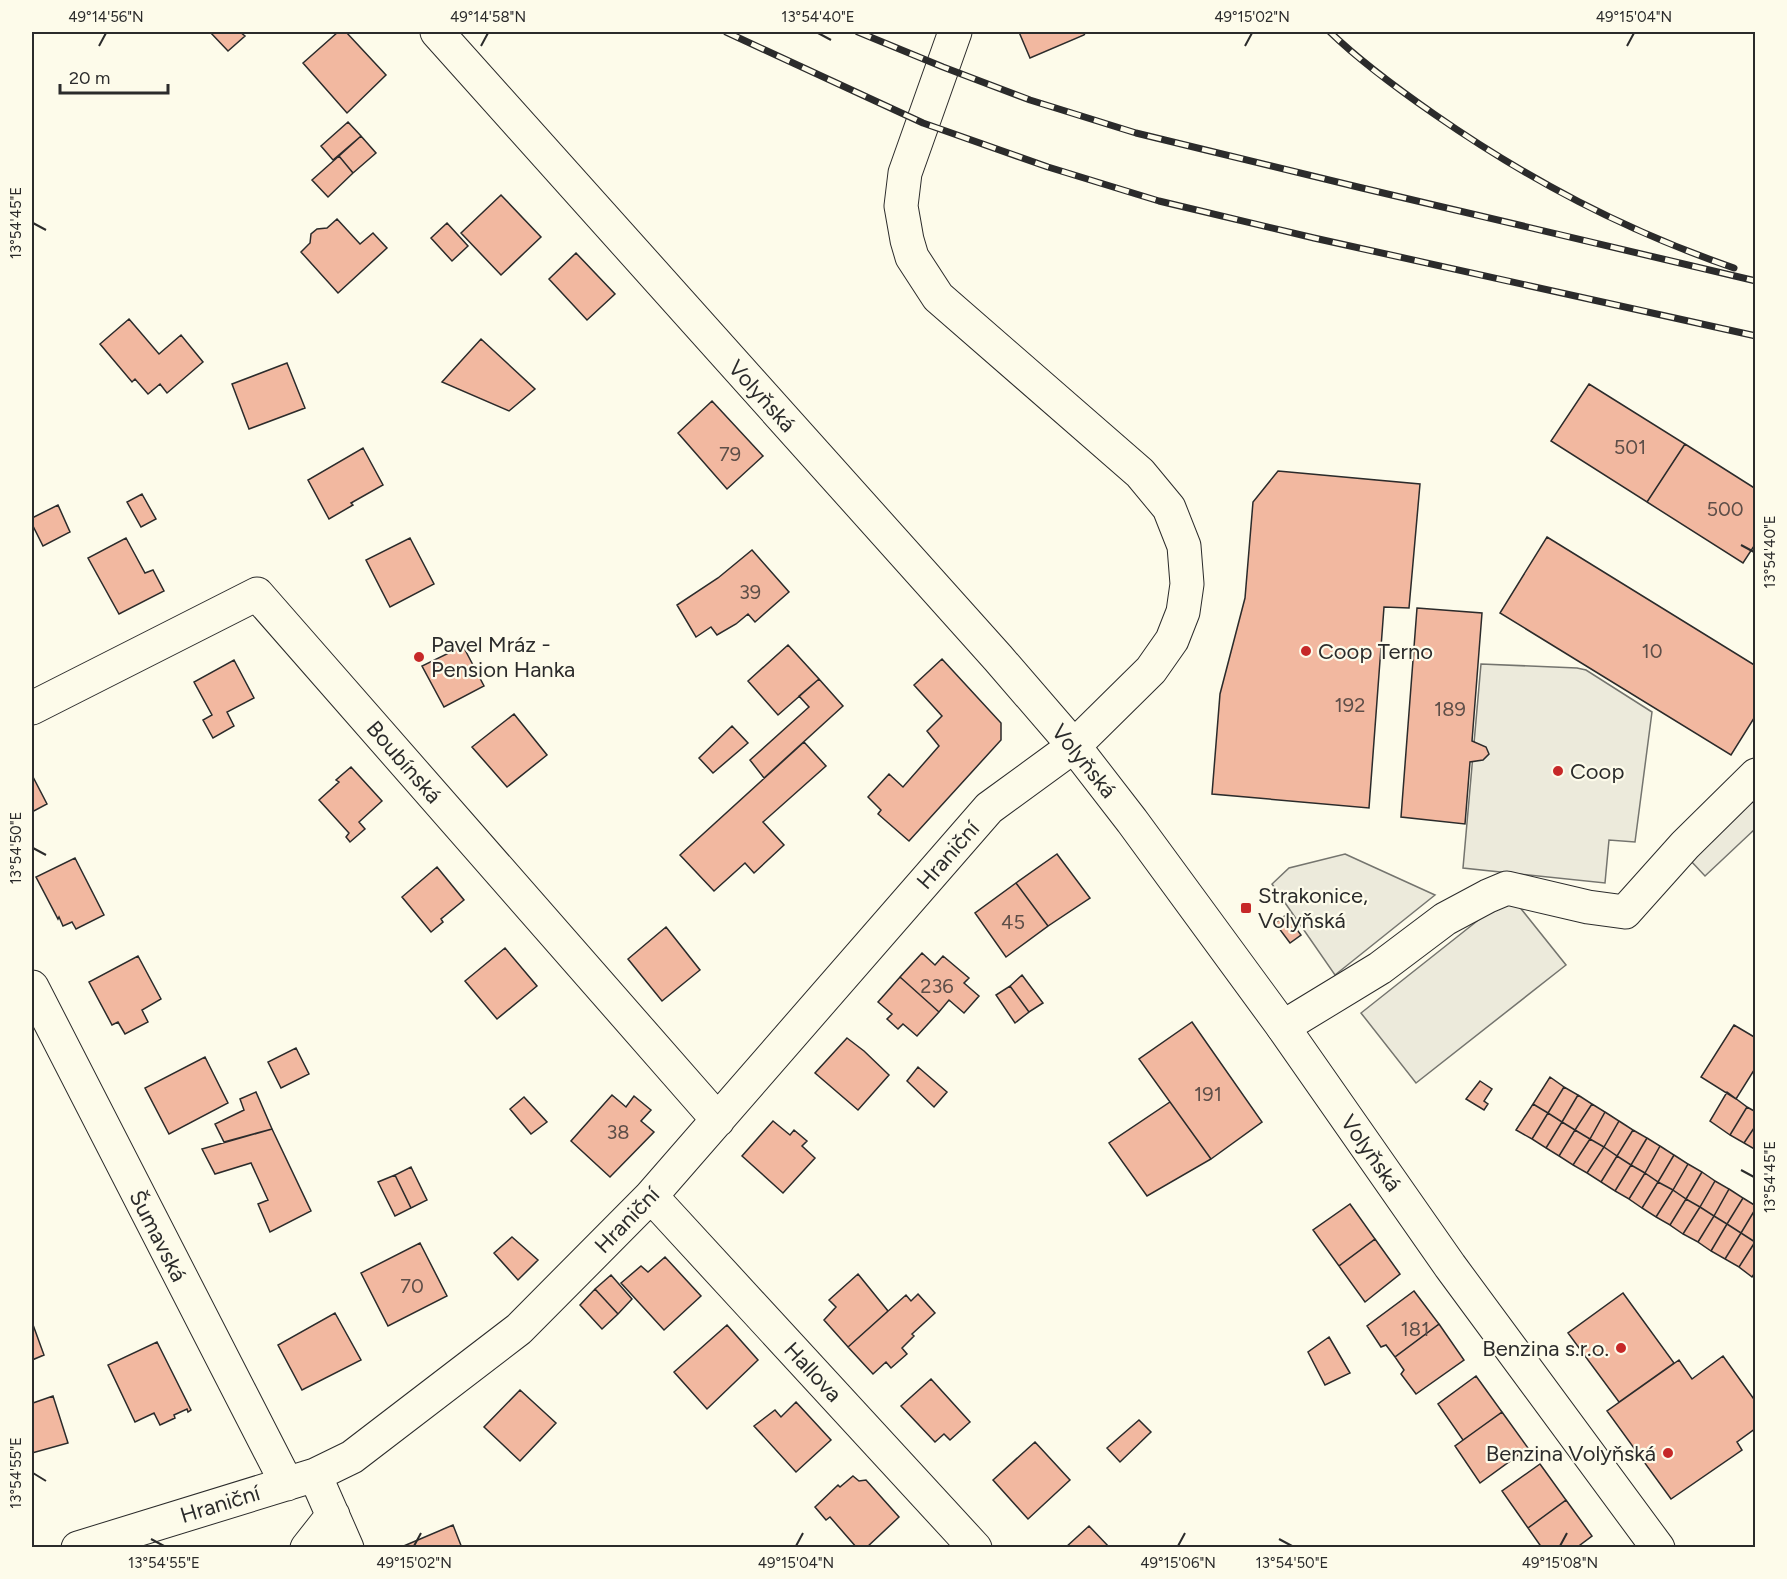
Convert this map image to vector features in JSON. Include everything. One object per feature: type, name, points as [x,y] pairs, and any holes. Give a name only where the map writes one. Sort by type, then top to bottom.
[{"type":"street","name":"Volyňská","points":[[437,32],[1074,746],[1283,1027],[1450,1266],[1658,1548]]},
{"type":"street","name":"Hraniční","points":[[78,1548],[301,1479],[352,1457],[519,1329],[651,1196],[989,808],[1074,746],[1151,670],[1172,640],[1183,612],[1187,584],[1184,546],[1169,508],[1140,473],[939,297],[912,257],[903,226],[902,191],[905,174],[955,32]]},
{"type":"street","name":"Boubínská","points":[[32,708],[257,594],[718,1120]]},
{"type":"street","points":[[1283,1027],[1380,968],[1445,919],[1507,888],[1587,907],[1625,912],[1685,845],[1755,775]]},
{"type":"street","name":"Šumavská","points":[[32,987],[301,1479],[333,1515],[347,1548]]},
{"type":"street","name":"Hallova","points":[[651,1196],[975,1548]]},
{"type":"street","points":[[307,1548],[333,1515]]},
{"type":"shaded area","name":"Coop","points":[[1481,664],[1586,670],[1652,712],[1635,842],[1609,840],[1605,883],[1463,868]]},
{"type":"shaded area","points":[[1755,797],[1755,829],[1705,876],[1690,860]]},
{"type":"shaded area","points":[[1345,854],[1435,895],[1335,975],[1272,884],[1289,868]]},
{"type":"shaded area","points":[[1510,895],[1566,965],[1416,1083],[1361,1013]]},
{"type":"building","points":[[210,32],[240,32],[245,36],[228,51]]},
{"type":"building","points":[[338,32],[346,32],[386,75],[347,113],[303,63]]},
{"type":"building","points":[[1019,32],[1086,32],[1084,35],[1030,58]]},
{"type":"building","points":[[348,122],[361,136],[333,160],[321,146]]},
{"type":"building","points":[[361,136],[376,153],[353,173],[339,156]]},
{"type":"building","points":[[339,156],[353,173],[328,197],[312,180]]},
{"type":"building","points":[[501,195],[541,237],[501,275],[461,233]]},
{"type":"building","points":[[337,219],[360,244],[373,233],[387,248],[338,293],[301,252],[310,243],[311,234],[317,229],[327,228]]},
{"type":"building","points":[[447,223],[468,246],[452,261],[431,238]]},
{"type":"building","points":[[576,253],[615,294],[587,320],[549,279]]},
{"type":"building","points":[[129,319],[159,354],[181,335],[203,362],[167,393],[160,384],[148,394],[135,379],[132,382],[100,344]]},
{"type":"building","points":[[481,339],[535,389],[509,411],[442,382]]},
{"type":"building","points":[[287,363],[305,408],[249,429],[232,384]]},
{"type":"building","points":[[1589,384],[1685,444],[1647,502],[1551,441]]},
{"type":"building","points":[[712,401],[763,456],[727,489],[678,433]]},
{"type":"building","points":[[1685,444],[1756,489],[1756,543],[1743,563],[1647,502]]},
{"type":"building","points":[[363,448],[383,485],[351,503],[353,505],[329,519],[308,480]]},
{"type":"building","name":"Coop Terno","points":[[1278,471],[1420,484],[1409,608],[1384,607],[1369,808],[1212,794],[1220,694],[1245,598],[1253,502]]},
{"type":"building","points":[[142,494],[156,519],[141,527],[127,502]]},
{"type":"building","points":[[58,505],[70,532],[43,546],[32,524],[32,518]]},
{"type":"building","points":[[1547,537],[1756,666],[1756,715],[1731,755],[1500,613]]},
{"type":"building","points":[[126,538],[145,573],[153,570],[164,591],[119,614],[88,558]]},
{"type":"building","points":[[410,538],[434,584],[390,607],[366,560]]},
{"type":"building","points":[[752,550],[789,592],[755,622],[748,614],[717,635],[711,627],[696,637],[677,605],[718,578]]},
{"type":"building","points":[[1417,608],[1482,613],[1472,741],[1486,747],[1489,754],[1483,760],[1470,762],[1465,824],[1401,817]]},
{"type":"building","points":[[788,645],[819,679],[778,715],[748,681]]},
{"type":"building","points":[[463,646],[484,686],[444,707],[422,666]]},
{"type":"building","points":[[942,659],[1001,723],[1001,740],[909,841],[878,814],[881,810],[868,797],[889,774],[903,787],[939,746],[927,731],[942,716],[914,685]]},
{"type":"building","points":[[234,660],[254,698],[227,712],[234,726],[213,738],[203,720],[212,715],[194,682]]},
{"type":"building","points":[[819,679],[843,706],[764,778],[750,760],[809,707],[799,696]]},
{"type":"building","points":[[514,714],[547,755],[507,787],[472,747]]},
{"type":"building","points":[[732,726],[748,743],[713,773],[699,758]]},
{"type":"building","points":[[804,742],[826,766],[763,822],[784,845],[754,873],[745,863],[714,891],[680,855]]},
{"type":"building","points":[[351,767],[382,801],[359,822],[365,829],[350,842],[346,837],[349,833],[319,800],[339,782],[336,780]]},
{"type":"building","points":[[32,775],[47,804],[32,812]]},
{"type":"building","points":[[1057,854],[1090,898],[1048,926],[1016,883]]},
{"type":"building","points":[[75,858],[104,915],[76,929],[72,922],[63,926],[36,877]]},
{"type":"building","points":[[437,867],[464,900],[441,919],[443,922],[431,932],[402,897]]},
{"type":"building","points":[[1016,883],[1048,926],[1006,957],[975,913]]},
{"type":"building","points":[[1286,915],[1301,935],[1290,943],[1275,923]]},
{"type":"building","points":[[666,927],[700,970],[662,1001],[628,959]]},
{"type":"building","points":[[505,948],[537,986],[497,1019],[465,981]]},
{"type":"building","points":[[922,953],[935,965],[943,956],[969,978],[964,983],[979,996],[964,1013],[949,1000],[939,1012],[900,977]]},
{"type":"building","points":[[138,956],[161,999],[142,1010],[148,1022],[125,1034],[118,1022],[112,1025],[89,982]]},
{"type":"building","points":[[1022,975],[1043,1003],[1029,1012],[1010,986]]},
{"type":"building","points":[[900,977],[939,1012],[917,1036],[903,1024],[898,1029],[887,1019],[892,1014],[878,1002]]},
{"type":"building","points":[[1010,986],[1029,1012],[1015,1023],[996,995]]},
{"type":"building","points":[[1192,1022],[1262,1122],[1211,1159],[1139,1059]]},
{"type":"building","points":[[1734,1025],[1756,1038],[1756,1067],[1736,1099],[1701,1077]]},
{"type":"building","points":[[847,1038],[889,1075],[858,1110],[815,1073]]},
{"type":"building","points":[[296,1048],[309,1074],[281,1088],[268,1062]]},
{"type":"building","points":[[205,1057],[228,1103],[169,1134],[145,1088]]},
{"type":"building","points":[[918,1067],[947,1092],[934,1107],[907,1081]]},
{"type":"building","points":[[1550,1077],[1564,1087],[1548,1113],[1533,1104]]},
{"type":"building","points":[[1480,1081],[1492,1089],[1484,1101],[1488,1104],[1484,1110],[1466,1099]]},
{"type":"building","points":[[1564,1087],[1578,1095],[1562,1122],[1548,1113]]},
{"type":"building","points":[[256,1092],[272,1129],[224,1142],[215,1124],[244,1110],[240,1099]]},
{"type":"building","points":[[1727,1092],[1747,1107],[1730,1135],[1710,1121]]},
{"type":"building","points":[[612,1095],[626,1107],[634,1096],[651,1110],[641,1121],[654,1132],[610,1177],[571,1141]]},
{"type":"building","points":[[1578,1095],[1592,1104],[1575,1130],[1562,1122]]},
{"type":"building","points":[[524,1097],[547,1122],[531,1134],[510,1109]]},
{"type":"building","points":[[1170,1102],[1211,1159],[1147,1196],[1109,1143]]},
{"type":"building","points":[[1533,1104],[1548,1113],[1532,1139],[1516,1130]]},
{"type":"building","points":[[1592,1104],[1605,1112],[1590,1139],[1575,1130]]},
{"type":"building","points":[[1747,1107],[1756,1112],[1756,1125],[1744,1143],[1730,1135]]},
{"type":"building","points":[[1605,1112],[1619,1121],[1604,1147],[1590,1139]]},
{"type":"building","points":[[1548,1113],[1562,1122],[1546,1148],[1532,1139]]},
{"type":"building","points":[[773,1121],[790,1135],[794,1130],[807,1141],[802,1146],[815,1158],[783,1193],[742,1156]]},
{"type":"building","points":[[1619,1121],[1633,1130],[1617,1156],[1604,1147]]},
{"type":"building","points":[[1562,1122],[1575,1130],[1559,1156],[1546,1148]]},
{"type":"building","points":[[1756,1125],[1756,1150],[1744,1143]]},
{"type":"building","points":[[272,1129],[311,1211],[270,1232],[258,1204],[268,1200],[251,1163],[215,1174],[202,1149]]},
{"type":"building","points":[[1575,1130],[1590,1139],[1573,1165],[1559,1156]]},
{"type":"building","points":[[1633,1130],[1647,1138],[1631,1165],[1617,1156]]},
{"type":"building","points":[[1647,1138],[1660,1146],[1645,1173],[1631,1165]]},
{"type":"building","points":[[1590,1139],[1604,1147],[1587,1173],[1573,1165]]},
{"type":"building","points":[[1660,1146],[1674,1155],[1658,1182],[1645,1173]]},
{"type":"building","points":[[1604,1147],[1617,1156],[1601,1182],[1587,1173]]},
{"type":"building","points":[[1674,1155],[1688,1164],[1673,1190],[1658,1182]]},
{"type":"building","points":[[1617,1156],[1631,1165],[1615,1191],[1601,1182]]},
{"type":"building","points":[[1688,1164],[1702,1172],[1686,1199],[1673,1190]]},
{"type":"building","points":[[1631,1165],[1645,1173],[1629,1199],[1615,1191]]},
{"type":"building","points":[[411,1167],[427,1200],[411,1208],[395,1175]]},
{"type":"building","points":[[1702,1172],[1715,1181],[1700,1207],[1686,1199]]},
{"type":"building","points":[[1645,1173],[1658,1182],[1642,1208],[1629,1199]]},
{"type":"building","points":[[395,1175],[411,1208],[395,1216],[378,1182]]},
{"type":"building","points":[[1715,1181],[1729,1189],[1714,1216],[1700,1207]]},
{"type":"building","points":[[1658,1182],[1673,1190],[1656,1217],[1642,1208]]},
{"type":"building","points":[[1729,1189],[1743,1198],[1727,1224],[1714,1216]]},
{"type":"building","points":[[1673,1190],[1686,1199],[1670,1225],[1656,1217]]},
{"type":"building","points":[[1743,1198],[1756,1208],[1741,1233],[1727,1224]]},
{"type":"building","points":[[1686,1199],[1700,1207],[1683,1234],[1670,1225]]},
{"type":"building","points":[[1350,1204],[1375,1239],[1339,1266],[1313,1230]]},
{"type":"building","points":[[1700,1207],[1714,1216],[1698,1242],[1683,1234]]},
{"type":"building","points":[[1756,1208],[1756,1241],[1755,1242],[1741,1233]]},
{"type":"building","points":[[1714,1216],[1727,1224],[1711,1251],[1698,1242]]},
{"type":"building","points":[[1727,1224],[1741,1233],[1725,1259],[1711,1251]]},
{"type":"building","points":[[1741,1233],[1755,1242],[1739,1267],[1725,1259]]},
{"type":"building","points":[[512,1237],[538,1260],[518,1280],[494,1253]]},
{"type":"building","points":[[1375,1239],[1400,1274],[1365,1302],[1339,1266]]},
{"type":"building","points":[[1755,1242],[1756,1271],[1752,1277],[1739,1267]]},
{"type":"building","points":[[420,1243],[447,1296],[388,1326],[361,1273]]},
{"type":"building","points":[[665,1257],[701,1296],[664,1330],[621,1283],[641,1266],[648,1272]]},
{"type":"building","points":[[858,1274],[888,1311],[848,1347],[824,1320],[836,1307],[829,1300]]},
{"type":"building","points":[[611,1275],[632,1299],[618,1314],[595,1289]]},
{"type":"building","points":[[595,1289],[618,1314],[602,1329],[580,1305]]},
{"type":"building","points":[[1414,1291],[1439,1324],[1395,1357],[1386,1345],[1381,1347],[1367,1326]]},
{"type":"building","name":"Benzina s.r.o.","points":[[1623,1293],[1674,1363],[1619,1402],[1568,1333]]},
{"type":"building","points":[[918,1294],[935,1313],[912,1334],[914,1336],[902,1348],[907,1354],[891,1368],[886,1362],[873,1374],[848,1347],[906,1295],[911,1301]]},
{"type":"building","points":[[335,1313],[361,1360],[302,1390],[278,1345]]},
{"type":"building","points":[[32,1322],[44,1355],[32,1360]]},
{"type":"building","points":[[1439,1324],[1464,1360],[1416,1394],[1401,1374],[1404,1370],[1395,1357]]},
{"type":"building","points":[[727,1325],[758,1360],[707,1409],[674,1372]]},
{"type":"building","points":[[1329,1337],[1350,1373],[1325,1385],[1308,1352]]},
{"type":"building","points":[[157,1342],[191,1410],[188,1412],[187,1409],[174,1415],[175,1418],[160,1425],[154,1413],[135,1422],[108,1365]]},
{"type":"building","points":[[1723,1356],[1756,1402],[1756,1428],[1737,1442],[1742,1450],[1671,1499],[1607,1411],[1679,1360],[1692,1379]]},
{"type":"building","points":[[1476,1376],[1502,1412],[1463,1440],[1438,1404]]},
{"type":"building","points":[[931,1379],[970,1422],[950,1440],[944,1434],[935,1442],[901,1406]]},
{"type":"building","points":[[520,1390],[556,1423],[520,1461],[484,1427]]},
{"type":"building","points":[[53,1396],[68,1443],[32,1453],[32,1400],[33,1403]]},
{"type":"building","points":[[796,1402],[831,1440],[796,1472],[754,1426],[775,1410],[781,1417]]},
{"type":"building","points":[[1502,1412],[1528,1448],[1480,1483],[1455,1446]]},
{"type":"building","points":[[1139,1420],[1151,1432],[1120,1462],[1107,1448]]},
{"type":"building","points":[[1035,1442],[1070,1480],[1028,1519],[993,1480]]},
{"type":"building","points":[[1540,1464],[1566,1500],[1528,1528],[1502,1491]]},
{"type":"building","points":[[853,1476],[859,1481],[866,1480],[899,1517],[866,1548],[857,1548],[830,1517],[826,1520],[815,1507],[838,1485],[840,1487]]},
{"type":"building","points":[[1566,1500],[1592,1536],[1576,1548],[1542,1548],[1528,1528]]},
{"type":"building","points":[[453,1525],[462,1548],[399,1548]]},
{"type":"building","points":[[1089,1526],[1110,1548],[1065,1548]]},
{"type":"railway","points":[[726,32],[923,123],[1048,167],[1159,201],[1314,238],[1756,336]]},
{"type":"railway","points":[[858,32],[1030,100],[1136,133],[1756,281]]},
{"type":"railway","points":[[1330,32],[1367,65],[1420,105],[1505,161],[1578,202],[1616,220],[1734,268]]},
{"type":"place","name":"Coop Terno","points":[[1306,651]]},
{"type":"place","name":"Pavel Mráz - Pension Hanka","points":[[419,657]]},
{"type":"place","name":"Coop","points":[[1558,771]]},
{"type":"place","name":"Strakonice, Volyňská","points":[[1246,908]]},
{"type":"place","name":"Benzina s.r.o.","points":[[1621,1348]]},
{"type":"place","name":"Benzina Volyňská","points":[[1668,1453]]}]
